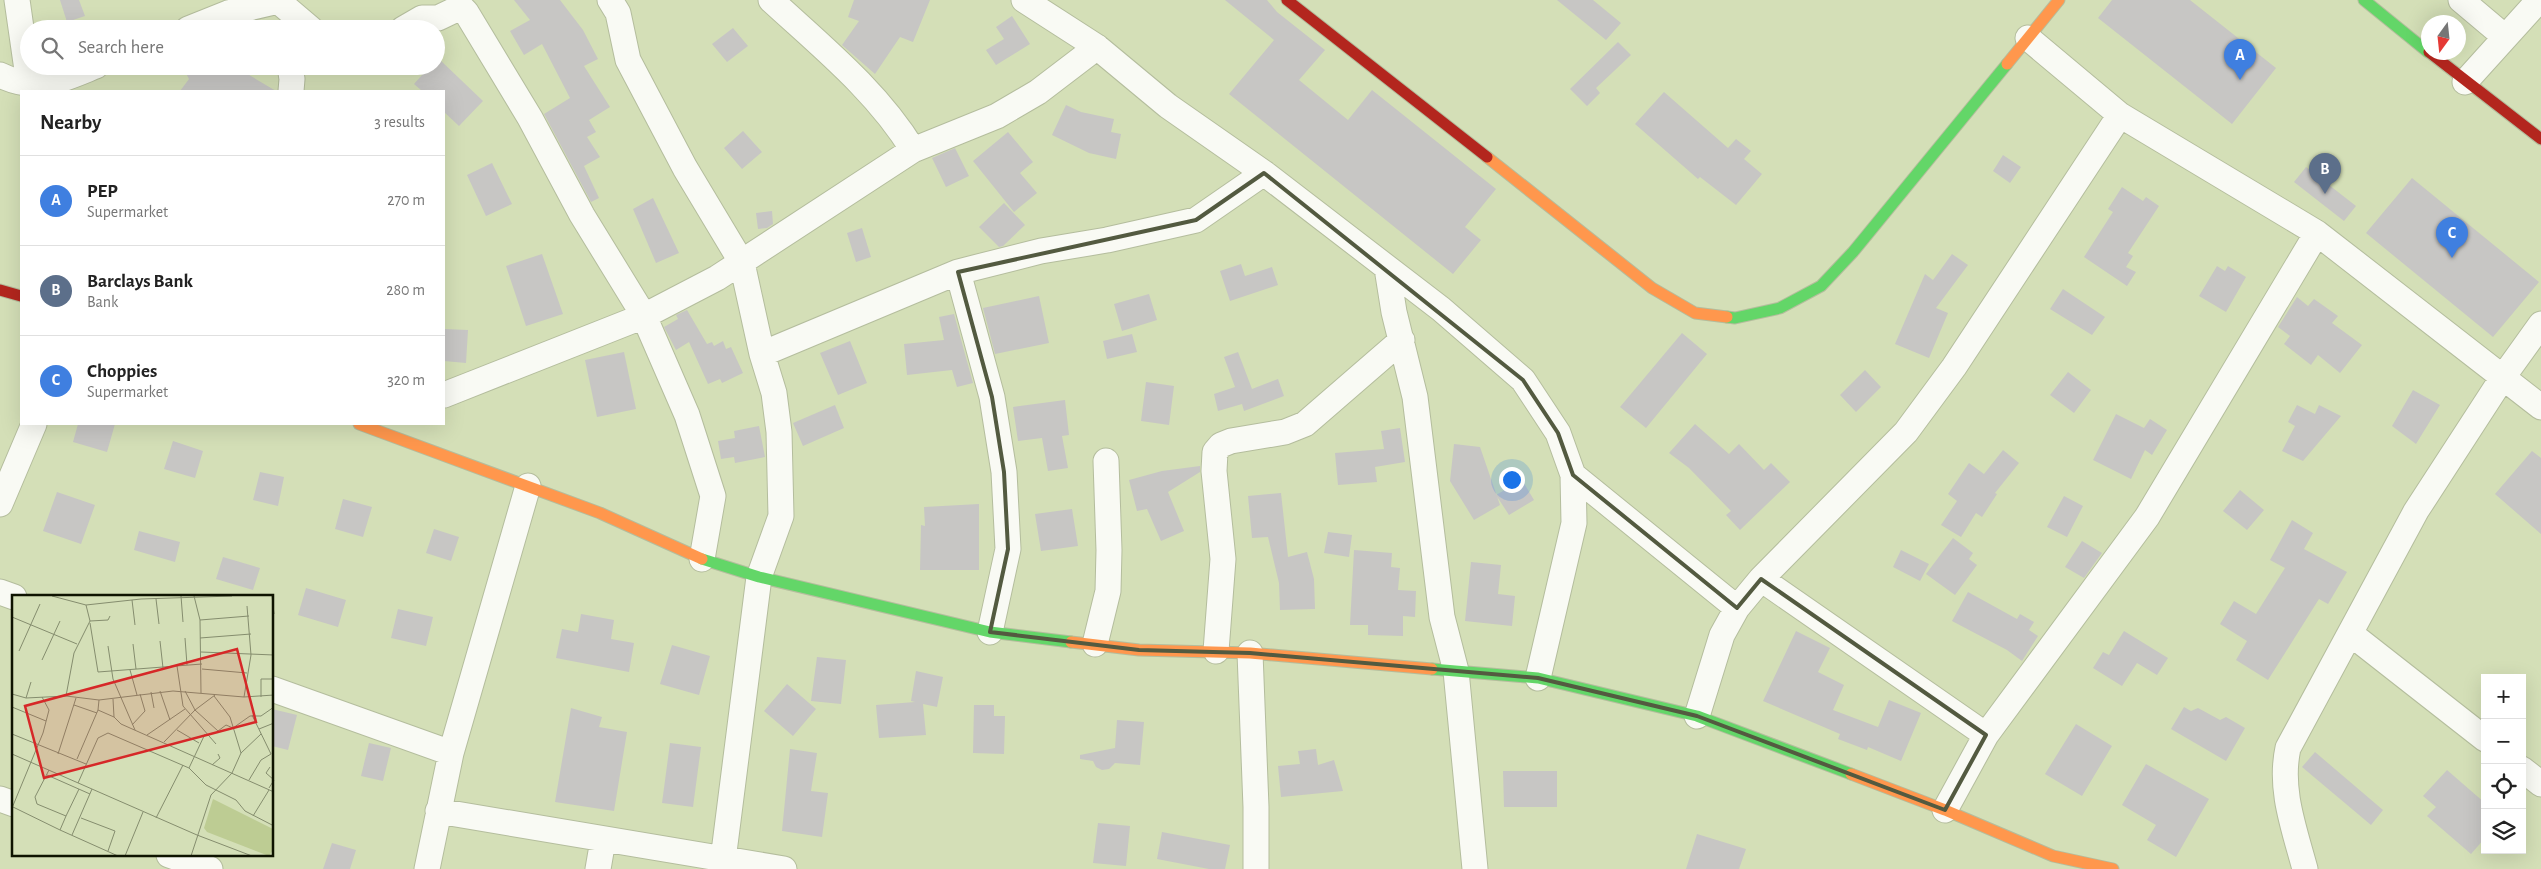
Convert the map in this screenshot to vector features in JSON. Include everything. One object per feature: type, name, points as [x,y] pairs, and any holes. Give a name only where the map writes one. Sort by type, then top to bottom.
[{"type":"street","points":[[17,0],[20,21]]},
{"type":"street","points":[[771,0],[845,67],[898,127],[913,150]]},
{"type":"street","points":[[1024,0],[1098,47],[1168,106],[1264,173],[1441,309],[1524,380],[1558,433],[1573,476],[1574,523],[1538,678]]},
{"type":"street","points":[[1287,0],[1652,288],[1695,313],[1735,318],[1780,308],[1821,286],[1853,252],[2059,0]]},
{"type":"street","points":[[2364,0],[2421,46]]},
{"type":"street","points":[[2461,0],[2505,37]]},
{"type":"street","points":[[2466,82],[2539,0]]},
{"type":"street","points":[[210,20],[228,13],[278,1]]},
{"type":"street","points":[[278,1],[281,20]]},
{"type":"street","points":[[278,1],[300,20]]},
{"type":"street","points":[[621,4],[628,60],[685,168],[742,263],[762,354],[774,393],[779,432],[781,516],[759,577],[723,860]]},
{"type":"street","points":[[419,20],[422,18],[438,18],[461,7],[466,12],[530,118],[582,215],[644,316],[687,416],[713,496],[702,559]]},
{"type":"street","points":[[2028,38],[2120,115],[2317,233],[2541,407]]},
{"type":"street","points":[[445,394],[644,316],[742,263],[862,181],[913,150],[996,116],[1038,92],[1098,47]]},
{"type":"street","points":[[2439,60],[2541,139]]},
{"type":"street","points":[[0,75],[29,84],[52,83],[73,75]]},
{"type":"street","points":[[28,75],[29,84]]},
{"type":"street","points":[[291,75],[291,90]]},
{"type":"street","points":[[1697,716],[1722,635],[1737,608],[1761,579],[1906,432],[1954,367],[2120,115]]},
{"type":"street","points":[[762,354],[958,272],[1041,251],[1107,240],[1196,220],[1264,173]]},
{"type":"street","points":[[1945,810],[1986,735],[2147,517],[2317,233]]},
{"type":"street","points":[[1387,268],[1415,397],[1442,617],[1456,671],[1475,869]]},
{"type":"street","points":[[958,272],[992,397],[1004,472],[1008,549],[990,632]]},
{"type":"street","points":[[0,290],[20,296]]},
{"type":"street","points":[[2305,869],[2286,798],[2284,766],[2288,748],[2416,511],[2503,377],[2541,324]]},
{"type":"street","points":[[1216,652],[1223,559],[1214,471],[1215,452],[1221,445],[1231,441],[1285,432],[1305,424],[1402,340]]},
{"type":"street","points":[[0,504],[34,425]]},
{"type":"street","points":[[364,425],[600,514],[702,559],[759,577],[990,632],[1139,650],[1250,653],[1538,678],[1697,716],[1945,810],[2050,863],[2113,869]]},
{"type":"street","points":[[1095,644],[1108,591],[1109,550],[1106,461]]},
{"type":"street","points":[[1573,476],[1737,608]]},
{"type":"street","points":[[427,869],[451,753],[528,486]]},
{"type":"street","points":[[1761,579],[1986,735]]},
{"type":"street","points":[[0,592],[12,596]]},
{"type":"street","points":[[2351,634],[2481,736]]},
{"type":"street","points":[[1250,653],[1256,807],[1256,869]]},
{"type":"street","points":[[274,691],[451,753]]},
{"type":"street","points":[[2526,772],[2541,784]]},
{"type":"street","points":[[0,799],[12,803]]},
{"type":"street","points":[[438,811],[784,869]]},
{"type":"street","points":[[598,869],[603,840]]},
{"type":"street","points":[[173,856],[210,869]]},
{"type":"highlighted area","points":[[1264,173],[1523,380],[1558,433],[1573,475],[1737,608],[1761,579],[1986,735],[1945,810],[1697,716],[1538,678],[1250,653],[1139,650],[990,632],[1008,549],[1004,472],[992,397],[958,272],[1196,220]]},
{"type":"building","points":[[60,0],[79,0],[85,16],[66,20]]},
{"type":"building","points":[[514,0],[560,0],[583,30],[598,59],[584,66],[610,107],[589,120],[596,132],[587,137],[600,157],[584,166],[599,198],[591,202],[544,114],[570,98],[542,44],[524,55],[510,31],[530,20]]},
{"type":"building","points":[[854,0],[930,0],[913,42],[900,37],[875,74],[842,45],[859,21],[848,17]]},
{"type":"building","points":[[1225,0],[1267,0],[1277,12],[1325,50],[1299,80],[1348,120],[1372,90],[1496,189],[1465,227],[1481,240],[1453,274],[1229,94],[1274,40]]},
{"type":"building","points":[[1557,0],[1593,0],[1621,23],[1606,40]]},
{"type":"building","points":[[2112,0],[2190,0],[2276,68],[2232,124],[2098,18]]},
{"type":"building","points":[[1012,16],[1030,44],[996,65],[986,50],[1004,39],[996,27]]},
{"type":"building","points":[[733,28],[748,46],[727,62],[712,44]]},
{"type":"building","points":[[1618,42],[1631,55],[1596,88],[1600,93],[1587,106],[1570,89]]},
{"type":"building","points":[[445,65],[483,101],[459,126],[445,113],[445,90],[421,90],[414,84],[422,75],[445,75]]},
{"type":"building","points":[[187,75],[249,75],[274,90],[181,90],[189,79]]},
{"type":"building","points":[[1664,92],[1728,148],[1736,139],[1751,151],[1744,159],[1762,174],[1736,205],[1700,177],[1698,179],[1635,124]]},
{"type":"building","points":[[1066,105],[1081,112],[1114,119],[1111,132],[1121,134],[1116,159],[1089,153],[1052,135]]},
{"type":"building","points":[[743,131],[762,152],[742,169],[724,148]]},
{"type":"building","points":[[1008,132],[1033,162],[1020,173],[1037,193],[1014,212],[973,161]]},
{"type":"building","points":[[955,148],[969,176],[946,187],[932,158]]},
{"type":"building","points":[[2003,155],[2021,167],[2010,183],[1993,171]]},
{"type":"building","points":[[492,163],[512,204],[486,216],[467,175]]},
{"type":"building","points":[[2306,167],[2356,206],[2344,221],[2294,182]]},
{"type":"building","points":[[2412,178],[2539,282],[2493,337],[2366,233]]},
{"type":"building","points":[[2122,187],[2143,201],[2146,197],[2159,206],[2128,253],[2133,256],[2126,267],[2136,272],[2127,286],[2084,257],[2113,212],[2108,209]]},
{"type":"building","points":[[653,198],[679,253],[656,263],[633,209]]},
{"type":"building","points":[[1004,203],[1025,225],[1003,246],[999,247],[979,227]]},
{"type":"building","points":[[772,211],[773,224],[767,228],[758,229],[756,213]]},
{"type":"building","points":[[862,228],[871,257],[856,262],[847,233]]},
{"type":"building","points":[[542,254],[563,314],[526,326],[506,266]]},
{"type":"building","points":[[1952,254],[1968,265],[1936,308],[1948,313],[1929,358],[1895,344],[1925,274],[1933,280]]},
{"type":"building","points":[[1241,264],[1245,276],[1272,267],[1278,285],[1230,301],[1220,271]]},
{"type":"building","points":[[2217,266],[2225,271],[2228,266],[2246,277],[2226,312],[2199,296]]},
{"type":"building","points":[[2063,289],[2105,317],[2092,335],[2050,309]]},
{"type":"building","points":[[1149,294],[1157,320],[1122,331],[1114,304]]},
{"type":"building","points":[[1039,296],[1049,343],[995,354],[983,308]]},
{"type":"building","points":[[2297,297],[2308,306],[2314,299],[2338,316],[2332,323],[2362,345],[2340,373],[2318,355],[2311,365],[2284,344],[2290,336],[2278,327]]},
{"type":"building","points":[[687,310],[707,344],[712,342],[714,346],[723,341],[726,349],[731,347],[743,373],[722,383],[720,379],[708,384],[689,342],[676,350],[664,327],[678,319],[676,315]]},
{"type":"building","points":[[954,314],[973,383],[957,387],[952,370],[907,375],[904,344],[944,340],[939,317]]},
{"type":"building","points":[[445,329],[468,330],[466,363],[445,361]]},
{"type":"building","points":[[1682,333],[1707,354],[1646,428],[1620,407]]},
{"type":"building","points":[[1132,334],[1137,352],[1107,359],[1103,341]]},
{"type":"building","points":[[850,341],[867,383],[838,395],[820,353]]},
{"type":"building","points":[[624,352],[636,409],[597,417],[585,360]]},
{"type":"building","points":[[1238,352],[1252,389],[1278,379],[1284,396],[1244,411],[1242,404],[1218,411],[1214,394],[1235,387],[1224,357]]},
{"type":"building","points":[[1865,370],[1881,387],[1856,412],[1840,395]]},
{"type":"building","points":[[2068,372],[2091,390],[2074,413],[2050,395]]},
{"type":"building","points":[[1146,382],[1174,386],[1169,425],[1141,421]]},
{"type":"building","points":[[2413,390],[2440,405],[2416,444],[2392,426]]},
{"type":"building","points":[[1065,400],[1069,435],[1062,436],[1068,468],[1048,471],[1042,438],[1018,441],[1013,407]]},
{"type":"building","points":[[835,405],[844,428],[803,446],[793,423]]},
{"type":"building","points":[[2297,405],[2315,414],[2319,405],[2341,416],[2303,461],[2282,451],[2295,426],[2288,422]]},
{"type":"building","points":[[2116,414],[2144,428],[2150,419],[2167,430],[2152,455],[2145,450],[2131,479],[2093,460]]},
{"type":"building","points":[[1695,424],[1729,454],[1739,444],[1764,470],[1771,463],[1790,482],[1740,530],[1726,515],[1731,511],[1689,468],[1669,453]]},
{"type":"building","points":[[78,425],[115,425],[107,452],[73,442]]},
{"type":"building","points":[[759,426],[765,457],[735,463],[734,457],[721,459],[718,441],[735,438],[734,431]]},
{"type":"building","points":[[1400,428],[1405,462],[1375,467],[1377,482],[1338,485],[1335,453],[1384,449],[1381,431]]},
{"type":"building","points":[[173,441],[203,451],[195,478],[164,469]]},
{"type":"building","points":[[1454,444],[1480,447],[1500,505],[1474,520],[1450,481]]},
{"type":"building","points":[[2003,450],[2019,463],[1995,493],[1997,494],[1982,517],[1976,513],[1961,537],[1941,525],[1957,501],[1948,494],[1969,463],[1984,474]]},
{"type":"building","points":[[2532,451],[2541,458],[2541,534],[2495,494]]},
{"type":"building","points":[[1200,466],[1200,472],[1168,492],[1184,531],[1161,541],[1147,509],[1137,511],[1129,480],[1162,471]]},
{"type":"building","points":[[260,472],[284,477],[278,506],[253,500]]},
{"type":"building","points":[[1522,480],[1534,500],[1509,515],[1496,495]]},
{"type":"building","points":[[2240,490],[2264,510],[2247,530],[2223,511]]},
{"type":"building","points":[[57,492],[95,505],[81,544],[43,531]]},
{"type":"building","points":[[1281,493],[1288,557],[1307,552],[1314,579],[1315,609],[1280,610],[1279,583],[1268,537],[1252,538],[1248,496]]},
{"type":"building","points":[[2064,496],[2083,506],[2067,537],[2047,527]]},
{"type":"building","points":[[343,499],[372,507],[363,537],[335,529]]},
{"type":"building","points":[[979,504],[979,570],[920,570],[921,525],[925,526],[924,507]]},
{"type":"building","points":[[1072,509],[1078,546],[1041,551],[1035,514]]},
{"type":"building","points":[[2292,520],[2313,533],[2304,549],[2347,572],[2328,604],[2319,599],[2268,680],[2236,660],[2247,641],[2220,624],[2234,601],[2256,614],[2285,568],[2270,560]]},
{"type":"building","points":[[434,529],[459,537],[451,561],[426,553]]},
{"type":"building","points":[[139,531],[180,542],[175,562],[134,550]]},
{"type":"building","points":[[1328,532],[1352,535],[1349,557],[1324,553]]},
{"type":"building","points":[[1953,538],[1973,553],[1969,559],[1977,565],[1955,595],[1926,574]]},
{"type":"building","points":[[2082,541],[2102,553],[2084,578],[2065,567]]},
{"type":"building","points":[[1354,550],[1392,553],[1391,567],[1400,568],[1398,590],[1416,591],[1415,617],[1403,616],[1403,636],[1368,635],[1368,625],[1350,625]]},
{"type":"building","points":[[1901,550],[1929,564],[1920,581],[1893,567]]},
{"type":"building","points":[[223,557],[260,568],[253,590],[216,579]]},
{"type":"building","points":[[1471,562],[1501,565],[1498,594],[1515,596],[1512,626],[1465,621]]},
{"type":"building","points":[[306,588],[346,600],[338,627],[298,615]]},
{"type":"building","points":[[1968,592],[2017,619],[2020,614],[2034,622],[2029,630],[2038,636],[2022,661],[2007,650],[1952,621]]},
{"type":"building","points":[[398,609],[433,617],[426,646],[391,638]]},
{"type":"building","points":[[581,614],[614,620],[611,639],[634,643],[629,672],[556,658],[562,629],[578,632]]},
{"type":"building","points":[[1796,631],[1830,648],[1818,672],[1844,685],[1833,710],[1878,727],[1889,700],[1921,713],[1901,761],[1868,747],[1867,750],[1838,739],[1840,734],[1763,701]]},
{"type":"building","points":[[2124,631],[2168,658],[2157,675],[2137,663],[2122,686],[2093,668],[2103,652],[2109,655]]},
{"type":"building","points":[[672,645],[710,656],[699,695],[660,684]]},
{"type":"building","points":[[817,657],[846,660],[841,704],[811,701]]},
{"type":"building","points":[[916,671],[943,677],[937,707],[923,704],[926,735],[879,738],[876,705],[915,702],[911,701]]},
{"type":"building","points":[[787,684],[816,709],[793,736],[764,711]]},
{"type":"building","points":[[974,705],[994,705],[994,716],[1005,716],[1004,754],[973,753]]},
{"type":"building","points":[[2184,707],[2191,711],[2198,708],[2220,720],[2226,717],[2245,728],[2226,761],[2171,729]]},
{"type":"building","points":[[571,708],[602,717],[599,727],[627,732],[614,811],[555,802]]},
{"type":"building","points":[[274,709],[297,715],[288,750],[274,746]]},
{"type":"building","points":[[1117,720],[1144,722],[1140,765],[1115,763],[1109,769],[1102,770],[1096,767],[1093,761],[1080,759],[1080,755],[1115,748]]},
{"type":"building","points":[[2076,724],[2112,746],[2082,796],[2045,774]]},
{"type":"building","points":[[369,743],[391,748],[383,781],[361,776]]},
{"type":"building","points":[[670,743],[701,747],[693,807],[662,803]]},
{"type":"building","points":[[790,749],[817,753],[811,791],[828,793],[822,837],[782,831]]},
{"type":"building","points":[[1316,749],[1318,765],[1334,760],[1343,791],[1281,797],[1278,766],[1300,764],[1298,751]]},
{"type":"building","points":[[2315,752],[2383,810],[2371,825],[2302,767]]},
{"type":"building","points":[[2146,764],[2209,799],[2176,857],[2147,840],[2156,825],[2122,805]]},
{"type":"building","points":[[2447,770],[2481,800],[2481,843],[2471,854],[2427,816],[2436,807],[2423,796]]},
{"type":"building","points":[[1503,771],[1557,771],[1557,807],[1504,807]]},
{"type":"building","points":[[1098,823],[1130,826],[1126,866],[1093,863]]},
{"type":"building","points":[[1162,832],[1230,845],[1225,869],[1209,869],[1157,859]]},
{"type":"building","points":[[1697,834],[1746,849],[1739,869],[1686,869]]},
{"type":"building","points":[[332,843],[356,850],[350,869],[323,869]]},
{"type":"traffic: fast","points":[[2364,0],[2421,46]]},
{"type":"traffic: fast","points":[[1727,317],[1735,318],[1780,308],[1821,286],[1853,252],[2007,64]]},
{"type":"traffic: fast","points":[[702,559],[759,577],[990,632],[1071,642]]},
{"type":"traffic: fast","points":[[1432,669],[1538,678],[1697,716],[1851,774]]},
{"type":"traffic: slow","points":[[2007,64],[2059,0]]},
{"type":"traffic: slow","points":[[1487,157],[1652,288],[1695,313],[1727,317]]},
{"type":"traffic: slow","points":[[362,425],[600,513],[702,559]]},
{"type":"traffic: slow","points":[[1071,642],[1139,650],[1250,653],[1432,669]]},
{"type":"traffic: slow","points":[[1851,774],[1945,810],[2053,856],[2113,869]]},
{"type":"traffic: jam","points":[[1287,0],[1487,157]]},
{"type":"traffic: jam","points":[[2439,60],[2541,139]]},
{"type":"traffic: jam","points":[[0,290],[20,296]]},
{"type":"place","name":"PEP","points":[[2240,80]]},
{"type":"place","name":"Barclays Bank","points":[[2325,194]]},
{"type":"place","name":"Choppies","points":[[2452,258]]}]
